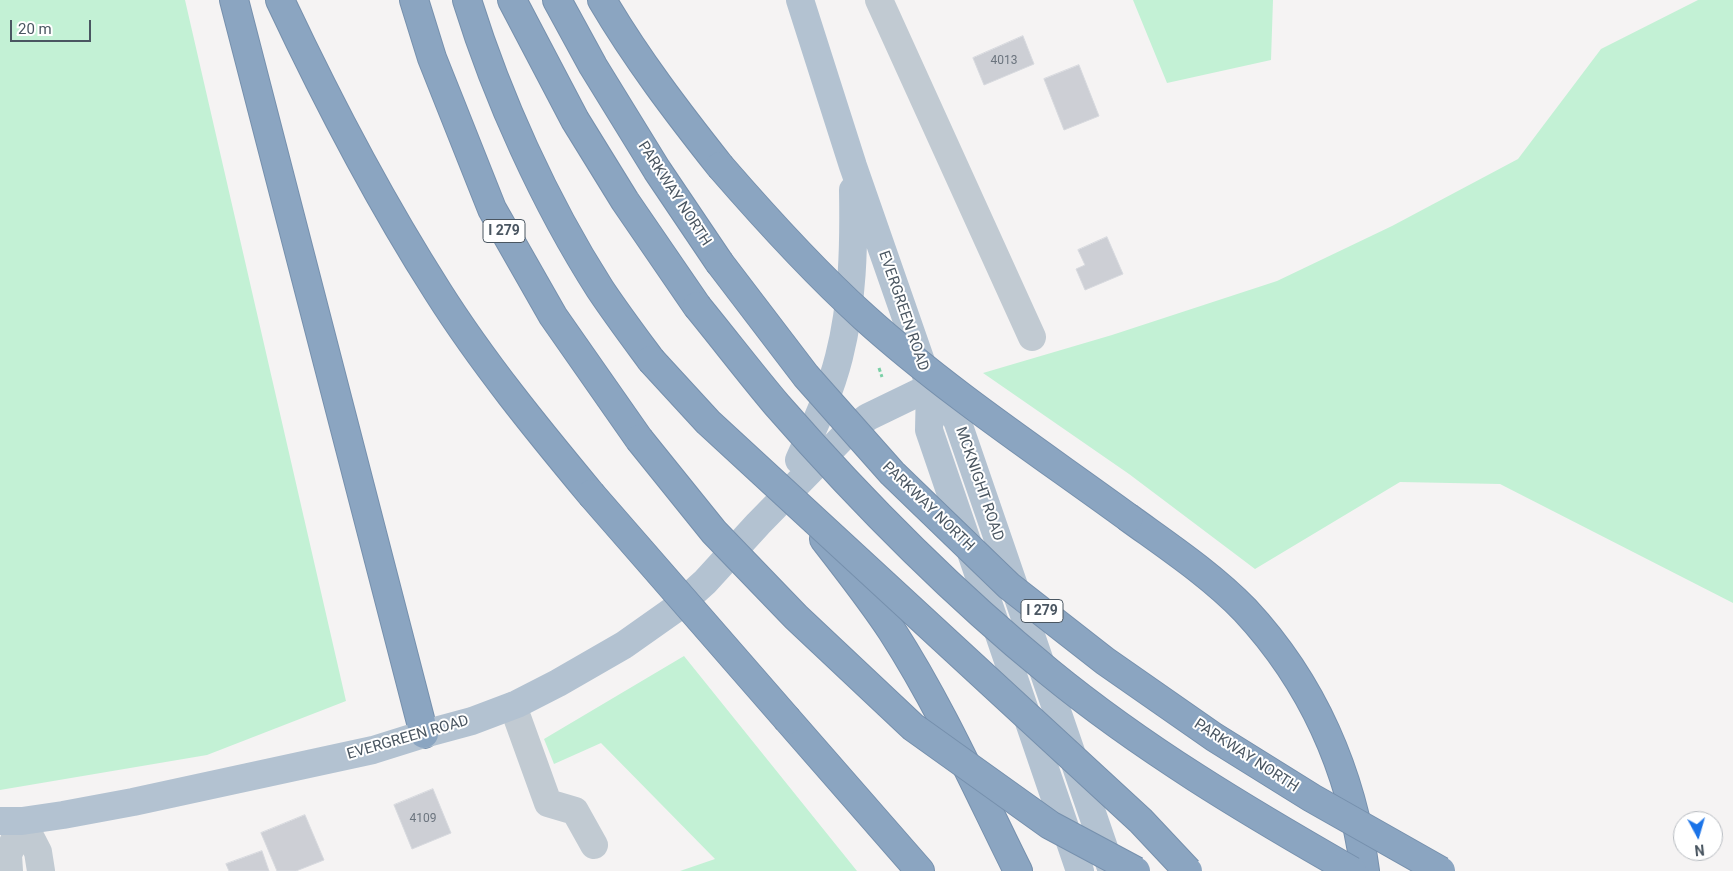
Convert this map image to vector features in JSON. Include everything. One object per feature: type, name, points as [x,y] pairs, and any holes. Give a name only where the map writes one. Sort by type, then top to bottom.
[{"type":"highway","points":[[234,0],[424,734]]},
{"type":"highway","points":[[280,0],[352,147],[394,220],[439,293],[518,404],[590,494],[920,871]]},
{"type":"highway","name":"I 279","points":[[414,0],[432,58],[492,209],[553,316],[639,439],[714,532],[796,617],[913,728],[1050,825],[1136,871]]},
{"type":"highway","points":[[467,0],[493,73],[544,188],[571,240],[601,290],[651,360],[708,422],[1141,821],[1188,871]]},
{"type":"highway","points":[[512,0],[575,120],[625,201],[697,306],[777,404],[861,496],[950,586],[1049,672],[1145,744],[1265,821],[1352,871]]},
{"type":"highway","name":"PARKWAY NORTH","points":[[557,0],[593,66],[657,170],[719,262],[806,376],[892,473],[1009,586],[1105,661],[1214,737],[1312,798],[1441,871]]},
{"type":"highway","points":[[602,0],[679,114],[720,166],[817,273],[865,318],[971,404],[1188,561],[1219,586],[1262,630],[1304,690],[1335,750],[1355,812],[1365,871]]},
{"type":"highway","points":[[798,505],[867,594],[892,630],[919,677],[1018,871]]},
{"type":"main road","name":"EVERGREEN ROAD","points":[[11,821],[63,815],[133,802],[373,750],[472,721],[513,706],[558,683],[624,645],[675,608],[705,582],[758,524],[848,432],[868,417],[930,387],[853,166],[800,0]]},
{"type":"main road","name":"EVERGREEN ROAD","points":[[758,524],[797,465],[818,419],[839,358],[851,287],[854,250],[853,166]]},
{"type":"main road","name":"MCKNIGHT ROAD","points":[[930,387],[929,430],[1080,871]]},
{"type":"main road","name":"MCKNIGHT ROAD","points":[[930,387],[958,420],[1112,871]]},
{"type":"street","points":[[880,0],[1032,337]]},
{"type":"street","points":[[513,706],[548,803],[575,811],[594,845]]},
{"type":"street","points":[[9,871],[8,856],[11,821]]},
{"type":"street","points":[[11,821],[38,852],[41,871]]},
{"type":"green space","points":[[0,0],[185,0],[346,701],[207,755],[0,790]]},
{"type":"green space","points":[[1133,0],[1273,0],[1271,60],[1167,83]]},
{"type":"green space","points":[[1698,0],[1733,0],[1733,603],[1500,484],[1400,482],[1255,569],[1129,474],[983,373],[1112,335],[1277,281],[1392,226],[1518,159],[1601,49]]},
{"type":"green space","points":[[684,656],[857,871],[680,871],[715,859],[601,743],[554,764],[544,739]]},
{"type":"building","points":[[1023,36],[1034,64],[984,85],[973,58]]},
{"type":"building","points":[[1079,65],[1099,116],[1064,130],[1044,79]]},
{"type":"building","points":[[1107,237],[1123,274],[1085,290],[1076,269],[1085,265],[1078,250]]},
{"type":"building","points":[[433,789],[451,833],[412,849],[394,805]]},
{"type":"building","points":[[305,815],[324,860],[296,871],[277,871],[261,833]]},
{"type":"building","points":[[262,851],[269,871],[229,871],[226,864]]}]
